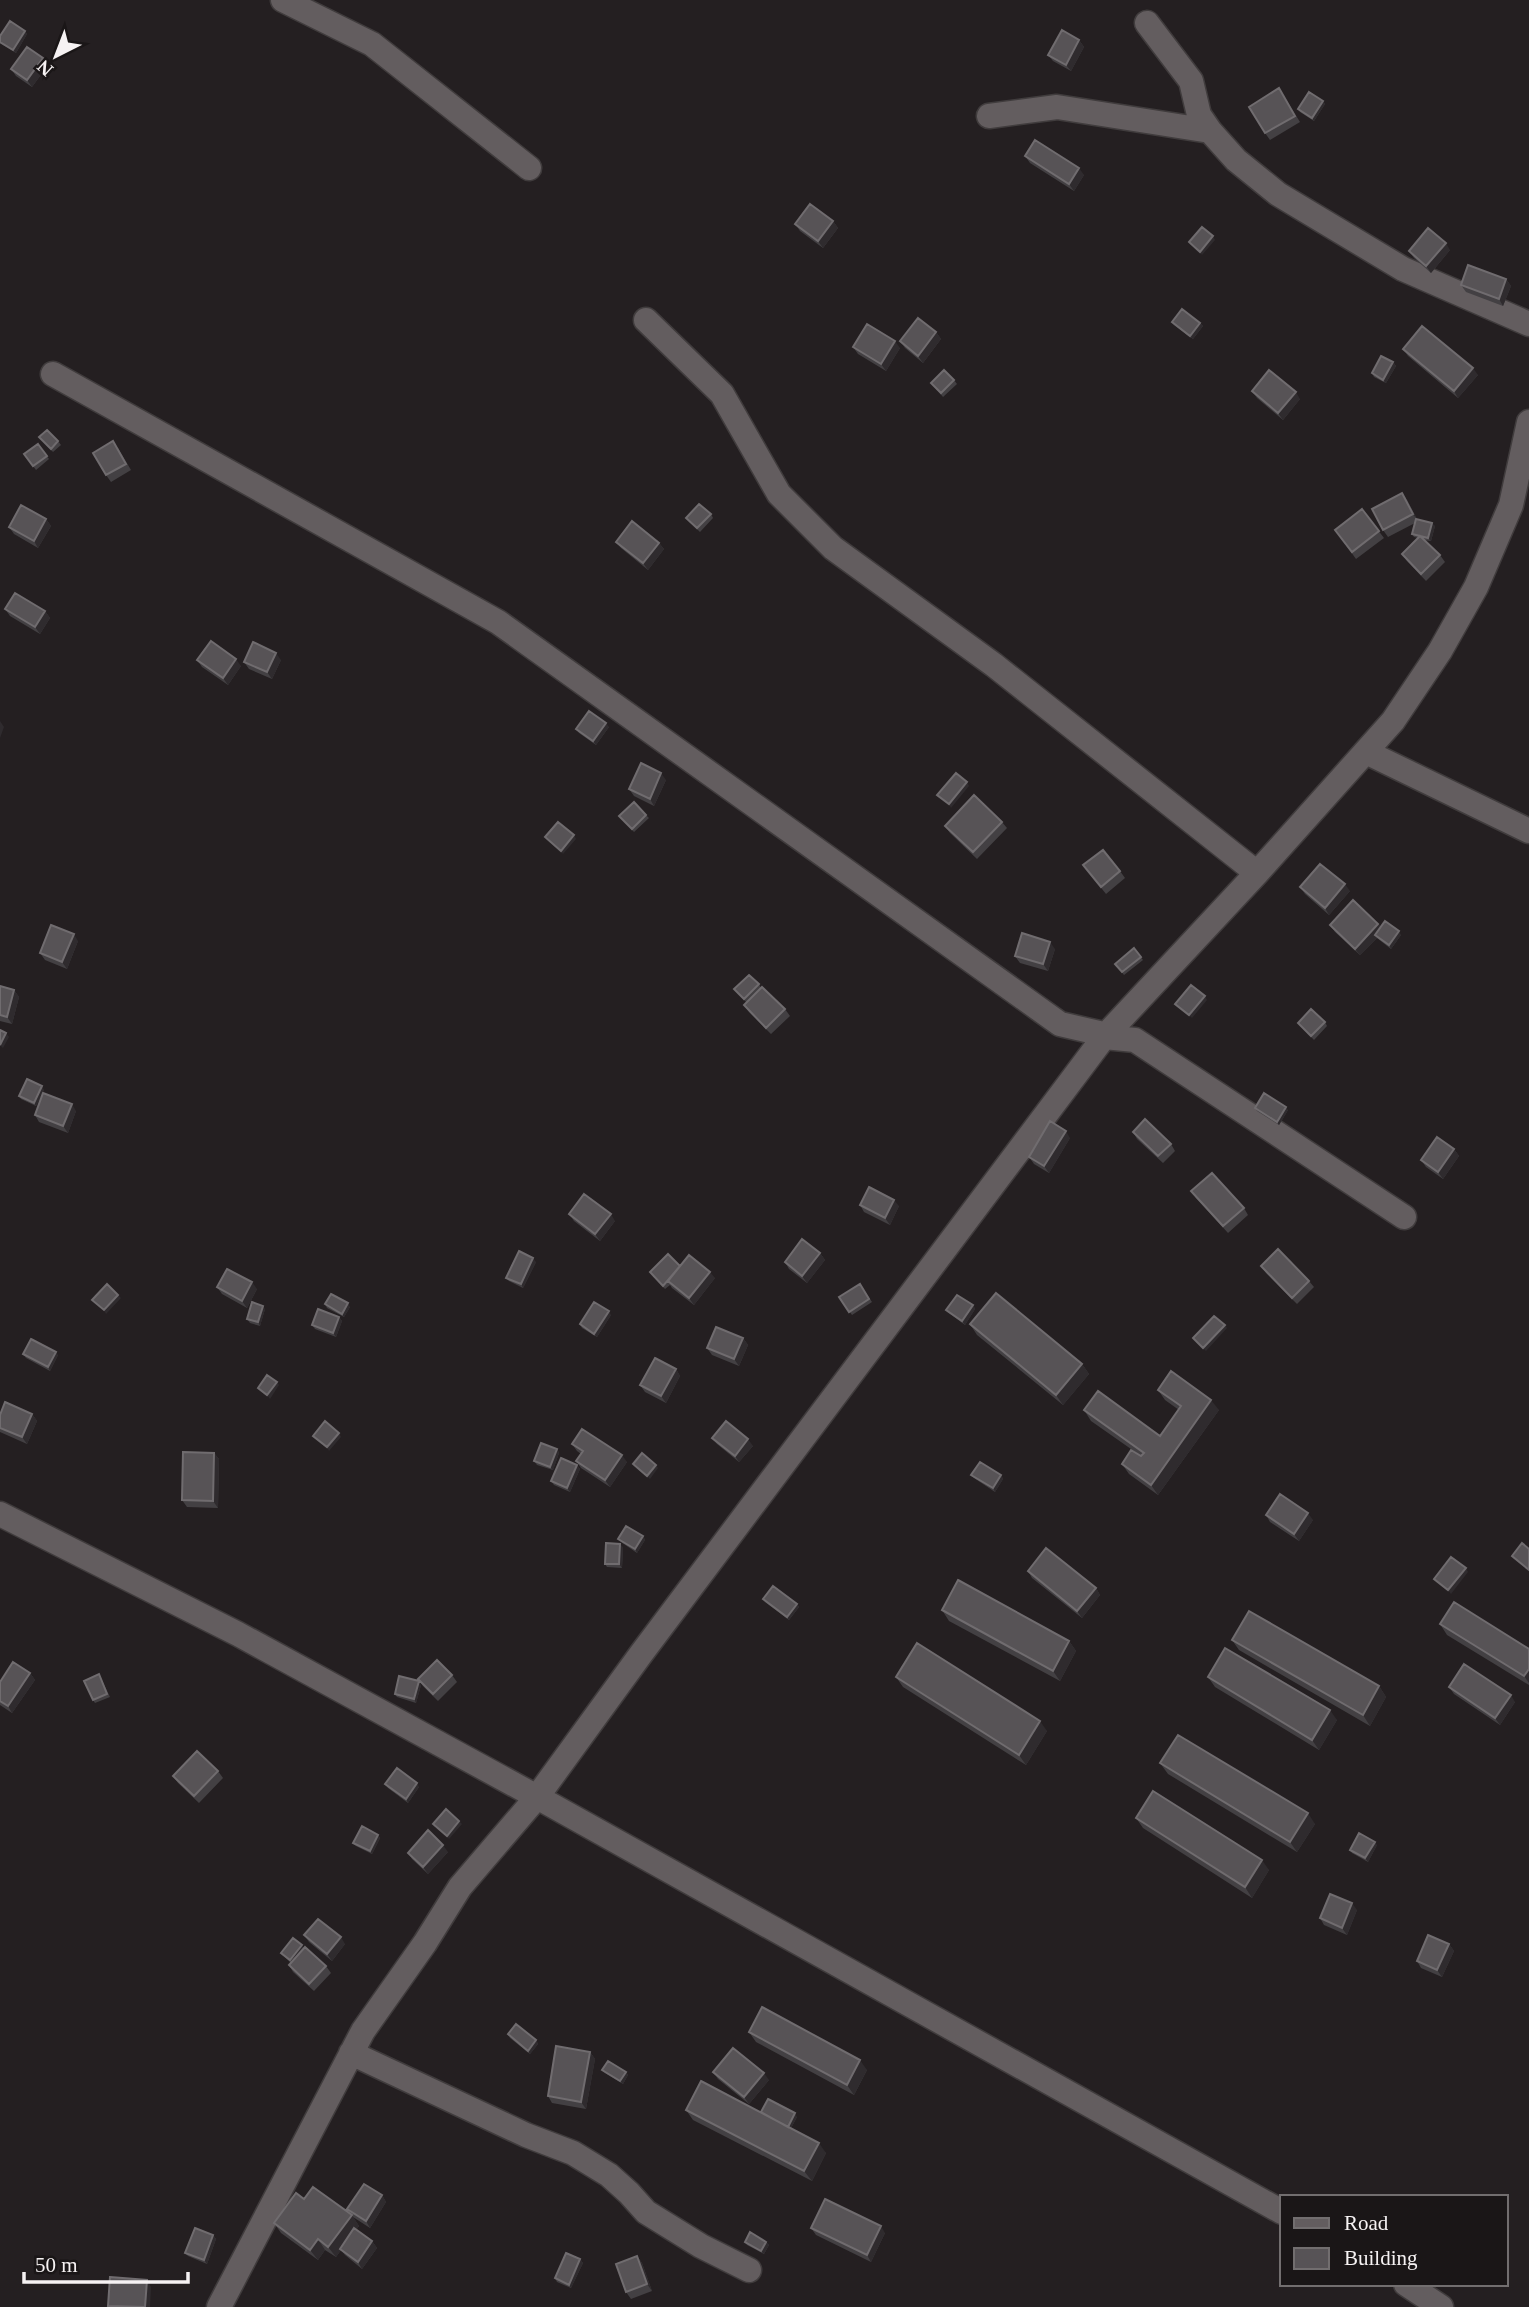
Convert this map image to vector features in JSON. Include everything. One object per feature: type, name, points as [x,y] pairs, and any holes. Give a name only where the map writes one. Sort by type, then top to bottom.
[{"type":"street","points":[[282,0],[372,44],[529,168]]},
{"type":"street","points":[[1147,23],[1191,81],[1199,115],[1210,131],[1236,160],[1279,194],[1403,269],[1529,324]]},
{"type":"street","points":[[989,116],[1058,107],[1210,131]]},
{"type":"street","points":[[646,320],[722,394],[779,495],[832,548],[994,665],[1257,873]]},
{"type":"street","points":[[53,374],[498,622],[1059,1024],[1099,1033],[1104,1037],[1135,1040],[1404,1217]]},
{"type":"street","points":[[219,2307],[363,2031],[425,1943],[460,1887],[537,1797],[641,1654],[1104,1037],[1257,873],[1393,721],[1427,671],[1476,587],[1511,505],[1529,422]]},
{"type":"street","points":[[1366,752],[1529,831]]},
{"type":"street","points":[[0,1514],[238,1634],[537,1797],[1280,2211]]},
{"type":"street","points":[[351,2053],[526,2135],[573,2153],[609,2175],[646,2212],[701,2246],[750,2270]]},
{"type":"street","points":[[1409,2286],[1441,2307]]},
{"type":"building","points":[[10,21],[25,31],[13,50],[0,42],[0,36]]},
{"type":"building","points":[[1062,30],[1079,40],[1066,65],[1048,55]]},
{"type":"building","points":[[27,47],[43,58],[27,80],[11,69]]},
{"type":"building","points":[[1279,88],[1295,116],[1265,133],[1249,107]]},
{"type":"building","points":[[1309,92],[1323,101],[1312,118],[1298,109]]},
{"type":"building","points":[[1035,140],[1079,168],[1069,184],[1025,156]]},
{"type":"building","points":[[810,204],[833,221],[818,241],[795,224]]},
{"type":"building","points":[[1202,227],[1213,236],[1200,252],[1189,242]]},
{"type":"building","points":[[1428,228],[1446,243],[1426,266],[1409,251]]},
{"type":"building","points":[[1468,265],[1506,279],[1499,299],[1461,285]]},
{"type":"building","points":[[1182,309],[1200,323],[1190,336],[1172,322]]},
{"type":"building","points":[[918,318],[936,332],[918,356],[900,341]]},
{"type":"building","points":[[867,324],[895,341],[881,364],[853,347]]},
{"type":"building","points":[[1422,326],[1473,368],[1454,391],[1403,349]]},
{"type":"building","points":[[1381,356],[1393,362],[1383,380],[1372,373]]},
{"type":"building","points":[[944,370],[954,380],[941,393],[931,383]]},
{"type":"building","points":[[1269,370],[1296,392],[1278,413],[1252,391]]},
{"type":"building","points":[[47,430],[58,441],[51,449],[39,437]]},
{"type":"building","points":[[113,441],[126,464],[106,475],[93,453]]},
{"type":"building","points":[[38,444],[47,456],[33,466],[24,454]]},
{"type":"building","points":[[1402,493],[1413,514],[1383,530],[1372,509]]},
{"type":"building","points":[[699,504],[711,514],[697,528],[686,518]]},
{"type":"building","points":[[21,505],[46,519],[34,541],[9,527]]},
{"type":"building","points":[[1362,509],[1379,531],[1352,552],[1335,530]]},
{"type":"building","points":[[1416,519],[1432,523],[1428,538],[1412,534]]},
{"type":"building","points":[[632,521],[659,543],[643,563],[616,542]]},
{"type":"building","points":[[1420,536],[1440,555],[1421,574],[1402,554]]},
{"type":"building","points":[[15,593],[45,611],[35,627],[5,609]]},
{"type":"building","points":[[211,641],[236,659],[223,678],[197,660]]},
{"type":"building","points":[[253,642],[276,653],[267,672],[244,662]]},
{"type":"building","points":[[589,711],[606,723],[593,741],[576,729]]},
{"type":"building","points":[[641,763],[661,773],[650,799],[629,789]]},
{"type":"building","points":[[956,773],[967,782],[949,804],[937,795]]},
{"type":"building","points":[[974,795],[1002,822],[973,852],[945,826]]},
{"type":"building","points":[[634,802],[646,815],[632,829],[619,816]]},
{"type":"building","points":[[558,822],[574,835],[561,851],[545,837]]},
{"type":"building","points":[[1103,850],[1120,871],[1101,887],[1083,865]]},
{"type":"building","points":[[1320,864],[1345,884],[1325,908],[1300,887]]},
{"type":"building","points":[[1353,900],[1378,924],[1355,949],[1330,925]]},
{"type":"building","points":[[1385,921],[1399,931],[1389,945],[1375,935]]},
{"type":"building","points":[[51,925],[74,934],[62,962],[40,953]]},
{"type":"building","points":[[1022,933],[1050,942],[1043,964],[1015,956]]},
{"type":"building","points":[[1134,948],[1141,957],[1122,972],[1115,964]]},
{"type":"building","points":[[749,975],[759,984],[744,999],[734,989]]},
{"type":"building","points":[[1191,985],[1205,996],[1189,1015],[1175,1004]]},
{"type":"building","points":[[0,986],[14,990],[7,1017],[0,1015]]},
{"type":"building","points":[[762,987],[785,1009],[766,1028],[744,1005]]},
{"type":"building","points":[[1311,1009],[1325,1022],[1311,1036],[1298,1023]]},
{"type":"building","points":[[0,1030],[6,1033],[0,1045]]},
{"type":"building","points":[[27,1079],[42,1086],[34,1103],[19,1096]]},
{"type":"building","points":[[43,1093],[72,1104],[63,1126],[35,1115]]},
{"type":"building","points":[[1264,1093],[1286,1107],[1277,1122],[1255,1108]]},
{"type":"building","points":[[1145,1119],[1171,1144],[1158,1156],[1133,1132]]},
{"type":"building","points":[[1050,1121],[1066,1131],[1044,1166],[1029,1157]]},
{"type":"building","points":[[1437,1137],[1454,1149],[1438,1172],[1421,1160]]},
{"type":"building","points":[[1212,1173],[1244,1208],[1223,1226],[1191,1191]]},
{"type":"building","points":[[869,1187],[894,1200],[885,1218],[860,1205]]},
{"type":"building","points":[[584,1194],[611,1214],[595,1234],[569,1214]]},
{"type":"building","points":[[802,1239],[820,1253],[802,1276],[785,1262]]},
{"type":"building","points":[[1278,1249],[1309,1281],[1292,1298],[1261,1266]]},
{"type":"building","points":[[519,1251],[533,1258],[521,1284],[506,1278]]},
{"type":"building","points":[[668,1254],[680,1266],[663,1286],[650,1272]]},
{"type":"building","points":[[689,1255],[710,1272],[689,1298],[668,1281]]},
{"type":"building","points":[[227,1269],[252,1282],[242,1301],[217,1287]]},
{"type":"building","points":[[107,1284],[118,1295],[104,1310],[92,1300]]},
{"type":"building","points":[[860,1284],[869,1299],[849,1312],[839,1297]]},
{"type":"building","points":[[996,1293],[1082,1364],[1056,1395],[970,1324]]},
{"type":"building","points":[[331,1294],[348,1303],[342,1314],[325,1304]]},
{"type":"building","points":[[957,1295],[973,1305],[962,1321],[946,1310]]},
{"type":"building","points":[[252,1302],[263,1306],[258,1322],[247,1319]]},
{"type":"building","points":[[594,1302],[609,1311],[594,1334],[580,1324]]},
{"type":"building","points":[[318,1309],[339,1317],[333,1333],[312,1325]]},
{"type":"building","points":[[1214,1316],[1225,1325],[1203,1348],[1193,1338]]},
{"type":"building","points":[[716,1327],[743,1338],[734,1359],[707,1348]]},
{"type":"building","points":[[31,1339],[56,1352],[48,1367],[23,1354]]},
{"type":"building","points":[[655,1358],[676,1369],[661,1396],[640,1385]]},
{"type":"building","points":[[1171,1371],[1211,1400],[1151,1485],[1122,1464],[1131,1450],[1141,1456],[1144,1453],[1084,1410],[1098,1391],[1160,1436],[1181,1406],[1158,1390]]},
{"type":"building","points":[[267,1375],[277,1382],[267,1395],[258,1388]]},
{"type":"building","points":[[5,1402],[32,1414],[22,1437],[0,1428],[0,1415]]},
{"type":"building","points":[[325,1421],[339,1433],[327,1447],[313,1436]]},
{"type":"building","points":[[726,1421],[748,1439],[735,1456],[712,1438]]},
{"type":"building","points":[[582,1429],[622,1455],[605,1480],[576,1461],[583,1451],[572,1444]]},
{"type":"building","points":[[541,1443],[557,1449],[550,1467],[534,1461]]},
{"type":"building","points":[[183,1452],[214,1453],[213,1501],[182,1500]]},
{"type":"building","points":[[642,1453],[656,1465],[647,1476],[633,1464]]},
{"type":"building","points":[[561,1458],[577,1465],[567,1488],[551,1481]]},
{"type":"building","points":[[980,1462],[1001,1475],[993,1488],[971,1475]]},
{"type":"building","points":[[1280,1494],[1308,1513],[1294,1534],[1266,1515]]},
{"type":"building","points":[[626,1526],[643,1536],[635,1549],[618,1539]]},
{"type":"building","points":[[606,1543],[620,1544],[619,1564],[605,1564]]},
{"type":"building","points":[[1522,1543],[1529,1549],[1529,1570],[1512,1556]]},
{"type":"building","points":[[1046,1548],[1096,1588],[1077,1611],[1028,1571]]},
{"type":"building","points":[[1451,1557],[1466,1568],[1448,1590],[1434,1579]]},
{"type":"building","points":[[958,1580],[1069,1641],[1053,1671],[942,1610]]},
{"type":"building","points":[[773,1586],[797,1604],[787,1617],[763,1599]]},
{"type":"building","points":[[1454,1602],[1529,1649],[1529,1669],[1524,1676],[1440,1624]]},
{"type":"building","points":[[1249,1611],[1379,1686],[1363,1715],[1232,1640]]},
{"type":"building","points":[[917,1643],[1040,1721],[1019,1755],[896,1677]]},
{"type":"building","points":[[1225,1648],[1330,1710],[1312,1740],[1208,1677]]},
{"type":"building","points":[[437,1660],[452,1675],[433,1694],[418,1679]]},
{"type":"building","points":[[13,1662],[30,1673],[8,1706],[0,1701],[0,1682]]},
{"type":"building","points":[[1464,1664],[1511,1695],[1495,1718],[1449,1687]]},
{"type":"building","points":[[99,1674],[107,1694],[93,1700],[84,1681]]},
{"type":"building","points":[[399,1676],[419,1681],[414,1699],[395,1694]]},
{"type":"building","points":[[1178,1735],[1308,1813],[1290,1842],[1160,1763]]},
{"type":"building","points":[[197,1751],[218,1771],[194,1796],[173,1776]]},
{"type":"building","points":[[397,1768],[417,1783],[406,1799],[385,1784]]},
{"type":"building","points":[[1153,1791],[1262,1860],[1245,1887],[1136,1818]]},
{"type":"building","points":[[446,1809],[459,1821],[447,1836],[433,1824]]},
{"type":"building","points":[[362,1826],[378,1835],[370,1851],[353,1843]]},
{"type":"building","points":[[428,1830],[443,1845],[423,1867],[408,1853]]},
{"type":"building","points":[[1359,1833],[1375,1842],[1365,1858],[1350,1850]]},
{"type":"building","points":[[1330,1894],[1352,1903],[1342,1928],[1320,1918]]},
{"type":"building","points":[[318,1919],[341,1937],[327,1954],[304,1935]]},
{"type":"building","points":[[1428,1935],[1449,1944],[1437,1970],[1417,1961]]},
{"type":"building","points":[[293,1938],[302,1945],[290,1960],[281,1953]]},
{"type":"building","points":[[305,1947],[326,1966],[309,1984],[289,1965]]},
{"type":"building","points":[[762,2007],[860,2060],[847,2085],[749,2032]]},
{"type":"building","points":[[516,2024],[536,2040],[528,2051],[508,2034]]},
{"type":"building","points":[[556,2046],[590,2052],[581,2102],[548,2096]]},
{"type":"building","points":[[733,2048],[764,2073],[744,2097],[713,2072]]},
{"type":"building","points":[[608,2061],[626,2072],[620,2081],[602,2070]]},
{"type":"building","points":[[701,2081],[819,2143],[804,2171],[686,2110]]},
{"type":"building","points":[[768,2099],[795,2113],[788,2127],[761,2112]]},
{"type":"building","points":[[364,2184],[382,2195],[366,2221],[347,2209]]},
{"type":"building","points":[[313,2187],[352,2215],[328,2247],[318,2239],[310,2250],[274,2223],[296,2193],[304,2199]]},
{"type":"building","points":[[825,2199],[881,2226],[867,2255],[811,2228]]},
{"type":"building","points":[[195,2228],[213,2235],[204,2260],[185,2253]]},
{"type":"building","points":[[354,2228],[372,2241],[358,2262],[340,2249]]},
{"type":"building","points":[[750,2232],[766,2242],[761,2251],[745,2242]]},
{"type":"building","points":[[566,2253],[580,2259],[569,2285],[555,2278]]},
{"type":"building","points":[[637,2256],[647,2284],[626,2292],[616,2264]]},
{"type":"building","points":[[110,2277],[147,2280],[145,2307],[108,2306]]}]
